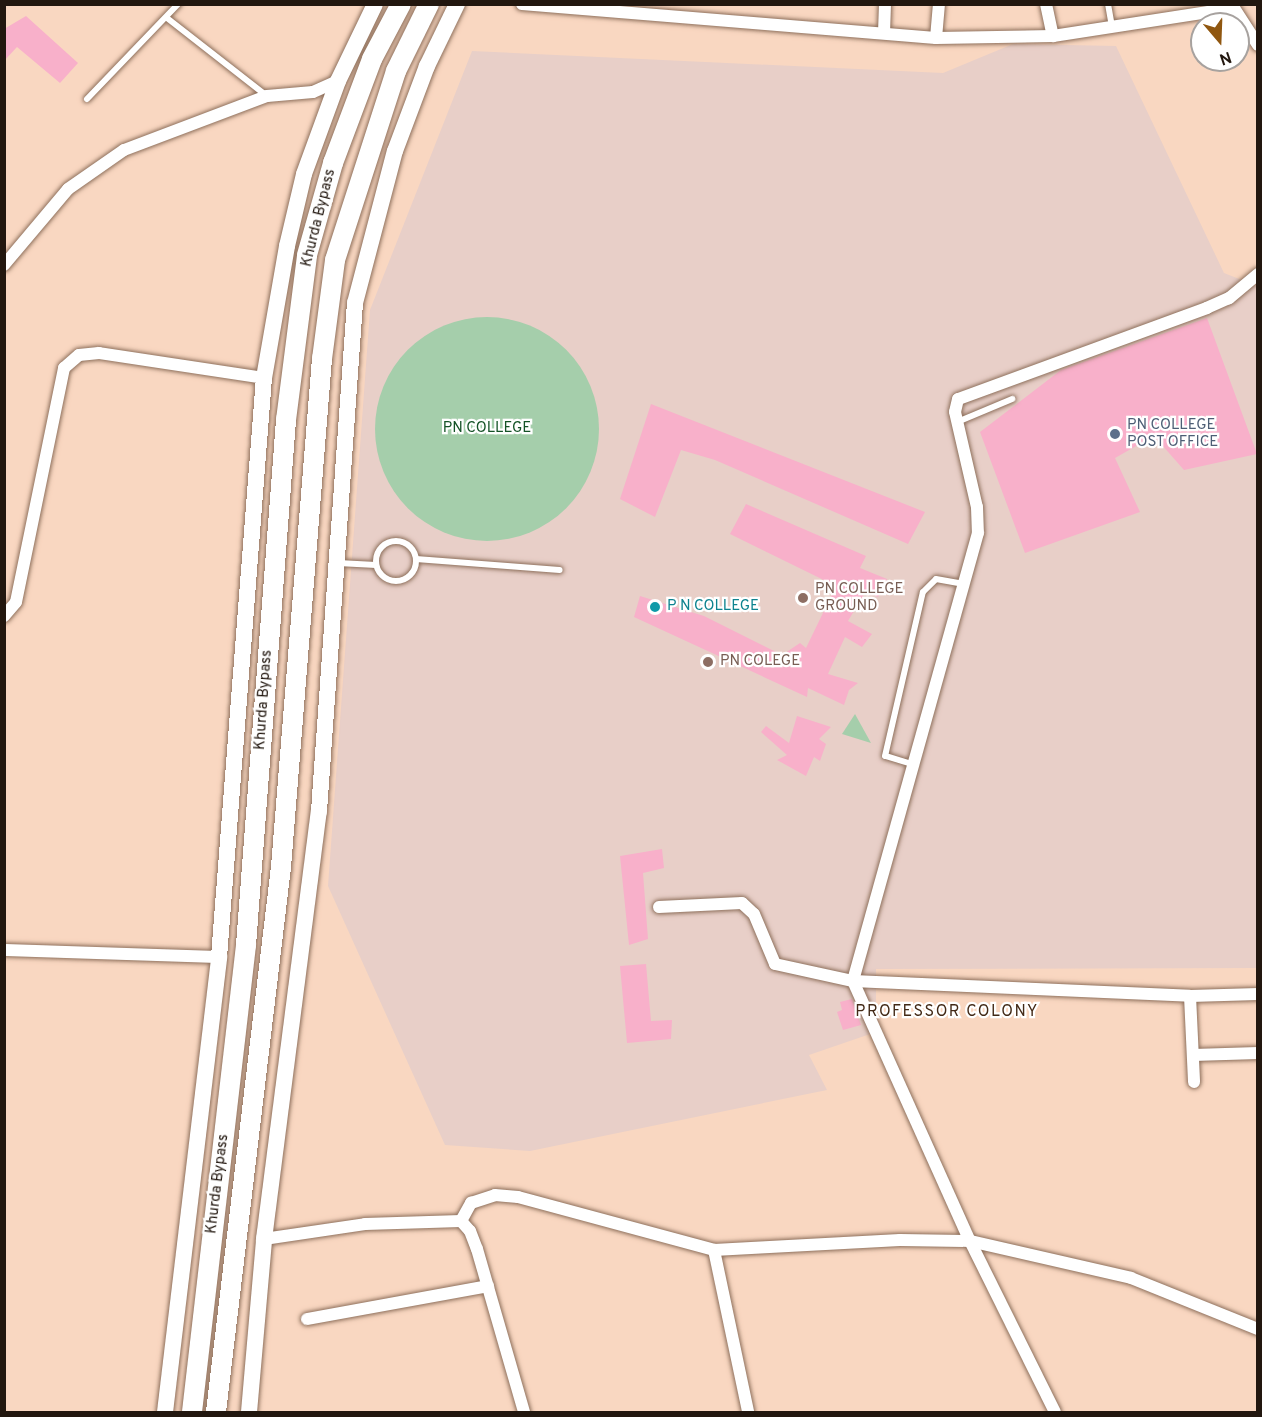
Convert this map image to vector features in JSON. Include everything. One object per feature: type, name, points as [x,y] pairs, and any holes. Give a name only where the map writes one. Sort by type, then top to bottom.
[{"type":"highway","name":"Khurda Bypass","points":[[192,1413],[246,945],[286,420],[306,267],[333,163],[372,59],[401,4]]},
{"type":"highway","name":"Khurda Bypass","points":[[216,1413],[281,867],[322,358],[335,260],[396,71],[429,4]]},
{"type":"main road","points":[[165,1413],[219,957],[264,378],[287,246],[304,174],[338,81],[375,4]]},
{"type":"main road","points":[[249,1413],[264,1239],[319,811],[355,303],[395,151],[430,58],[457,4]]},
{"type":"main road","points":[[175,1317],[202,1319]]},
{"type":"street","points":[[522,4],[936,38],[1053,36],[1234,6],[1257,45]]},
{"type":"street","points":[[884,33],[885,4]]},
{"type":"street","points":[[936,38],[939,4]]},
{"type":"street","points":[[1046,4],[1053,36]]},
{"type":"street","points":[[4,265],[68,189],[124,150],[267,96],[313,92],[338,81]]},
{"type":"street","points":[[1055,1413],[970,1241],[853,981],[978,533],[977,507],[957,422],[956,404],[964,394],[1207,309],[1228,298],[1257,274]]},
{"type":"street","points":[[4,616],[16,602],[64,368],[79,355],[99,352],[264,378]]},
{"type":"street","points":[[659,907],[742,903],[754,914],[776,964],[853,981],[1190,996],[1257,994]]},
{"type":"street","points":[[4,950],[219,957]]},
{"type":"street","points":[[1190,996],[1194,1082]]},
{"type":"street","points":[[1193,1054],[1257,1053]]},
{"type":"street","points":[[461,1221],[471,1203],[480,1198],[518,1197],[714,1250],[900,1240],[970,1241],[1131,1278],[1257,1329]]},
{"type":"street","points":[[264,1239],[365,1224],[461,1221],[470,1231],[488,1286],[520,1411]]},
{"type":"street","points":[[714,1250],[748,1413]]},
{"type":"street","points":[[307,1319],[488,1286]]},
{"type":"lane","points":[[87,99],[178,4]]},
{"type":"lane","points":[[1108,4],[1112,27]]},
{"type":"lane","points":[[167,18],[267,96]]},
{"type":"lane","points":[[957,422],[1012,399]]},
{"type":"lane","points":[[394,541],[406,544],[416,559],[409,577],[396,581],[383,576],[376,565],[379,551],[394,541]]},
{"type":"lane","points":[[416,559],[560,570]]},
{"type":"lane","points":[[336,563],[376,565]]},
{"type":"lane","points":[[915,765],[885,756],[923,592],[936,579],[963,584]]},
{"type":"shaded area","name":"PN COLLEGE GROUND","points":[[1013,44],[1116,46],[1224,273],[1257,286],[1257,968],[876,969],[876,1032],[809,1055],[827,1090],[530,1151],[445,1145],[328,886],[370,310],[472,51],[943,73]]},
{"type":"green space","name":"PN COLLEGE","points":[[476,317],[498,317],[530,325],[540,330],[558,342],[574,358],[591,386],[597,407],[599,429],[597,451],[591,472],[574,500],[558,516],[530,533],[498,541],[476,541],[444,533],[434,528],[416,516],[400,500],[383,472],[375,440],[375,418],[383,386],[388,376],[400,358],[416,342],[444,325]]},
{"type":"green space","points":[[855,714],[871,743],[842,734]]},
{"type":"building","points":[[26,16],[78,63],[60,83],[17,47],[4,61],[4,29]]},
{"type":"building","name":"PN COLLEGE POST OFFICE","points":[[1207,318],[1257,454],[1184,470],[1154,436],[1115,458],[1140,512],[1025,553],[980,432],[1061,370]]},
{"type":"building","points":[[651,404],[925,512],[908,544],[715,460],[681,450],[655,517],[620,499]]},
{"type":"building","name":"P N COLLEGE","points":[[746,504],[866,556],[860,568],[887,579],[878,597],[866,591],[848,621],[872,634],[862,647],[845,637],[828,674],[858,683],[849,690],[844,705],[808,688],[807,697],[634,617],[640,596],[704,616],[782,655],[800,643],[806,648],[836,586],[730,534]]},
{"type":"building","points":[[797,716],[831,727],[819,739],[826,744],[820,761],[814,757],[806,776],[777,760],[787,755],[761,732],[766,726],[789,743]]},
{"type":"building","points":[[662,849],[664,868],[643,873],[648,939],[629,945],[620,856]]},
{"type":"building","points":[[646,964],[651,1021],[672,1020],[671,1039],[627,1043],[620,966]]},
{"type":"building","points":[[852,999],[861,1025],[843,1030],[837,1012],[842,1010],[840,1002]]},
{"type":"place","name":"PN COLLEGE POST OFFICE","points":[[1115,434]]},
{"type":"place","name":"PN COLLEGE GROUND","points":[[803,598]]},
{"type":"place","name":"P N COLLEGE","points":[[655,607]]},
{"type":"place","name":"PN COLEGE","points":[[708,662]]},
{"type":"district","name":"PROFESSOR COLONY","points":[[947,1012]]}]
